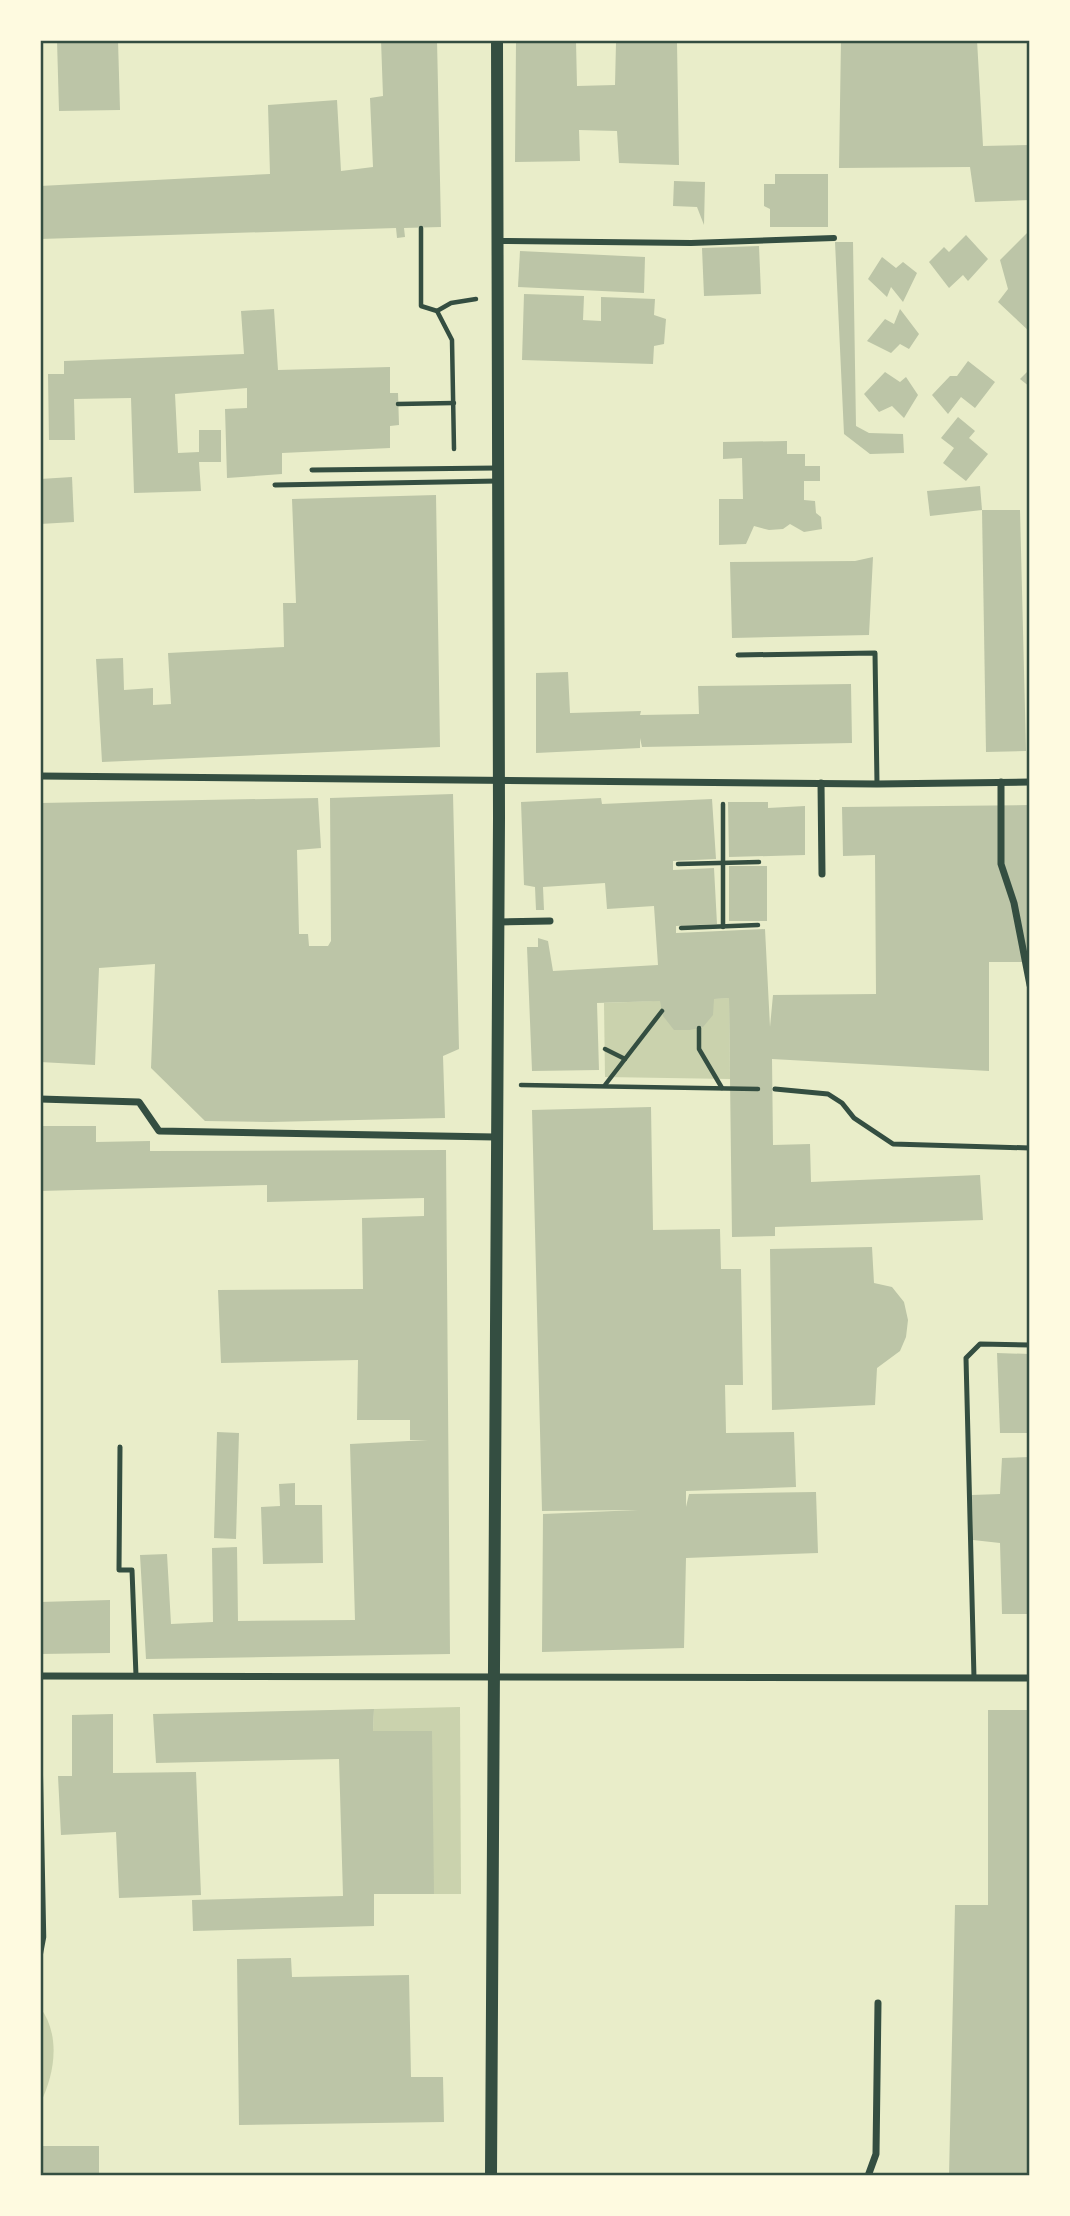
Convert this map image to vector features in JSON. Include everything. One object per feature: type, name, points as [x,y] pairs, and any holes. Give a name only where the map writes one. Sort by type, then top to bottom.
[{"type":"street","points":[[491,2176],[498,780],[497,40]]},
{"type":"street","points":[[499,241],[691,243],[834,238]]},
{"type":"street","points":[[40,776],[877,784],[1030,782]]},
{"type":"street","points":[[1001,782],[1001,863],[1014,903],[1030,985]]},
{"type":"street","points":[[821,783],[822,874]]},
{"type":"street","points":[[497,922],[550,921]]},
{"type":"street","points":[[40,1099],[139,1102],[159,1131],[495,1137]]},
{"type":"street","points":[[40,1676],[1030,1678]]},
{"type":"street","points":[[868,2176],[876,2154],[878,2003]]},
{"type":"lane","points":[[312,470],[455,469],[497,475]]},
{"type":"lane","points":[[275,485],[497,475]]},
{"type":"lane","points":[[738,655],[876,653],[877,784]]},
{"type":"lane","points":[[775,1089],[828,1094],[842,1103],[855,1118],[893,1144],[1030,1149]]},
{"type":"lane","points":[[974,1678],[966,1358],[980,1344],[1030,1345]]},
{"type":"lane","points":[[120,1447],[119,1570],[132,1570],[136,1676]]},
{"type":"path","points":[[421,228],[421,306],[437,311],[452,340],[455,469]]},
{"type":"path","points":[[437,311],[451,303],[497,297]]},
{"type":"path","points":[[398,404],[454,403]]},
{"type":"path","points":[[723,782],[723,927]]},
{"type":"path","points":[[678,864],[760,862]]},
{"type":"path","points":[[681,929],[758,925]]},
{"type":"path","points":[[604,1086],[662,1011]]},
{"type":"path","points":[[699,1028],[699,1049],[722,1088]]},
{"type":"path","points":[[605,1049],[625,1059]]},
{"type":"path","points":[[532,1085],[775,1089]]},
{"type":"path","points":[[40,1737],[44,1937],[40,1958]]},
{"type":"green space","points":[[729,998],[730,1079],[605,1077],[604,1003]]},
{"type":"green space","points":[[460,1707],[461,1894],[434,1894],[373,1731],[374,1709]]},
{"type":"green space","points":[[40,2007],[51,2030],[54,2055],[40,2104]]},
{"type":"building","points":[[57,40],[118,40],[120,110],[59,111]]},
{"type":"building","points":[[381,40],[437,40],[441,227],[404,228],[405,237],[397,238],[396,228],[40,239],[40,186],[270,174],[268,105],[337,100],[341,171],[373,167],[370,98],[383,96]]},
{"type":"building","points":[[841,40],[977,40],[983,146],[1030,145],[1030,200],[975,202],[970,167],[839,168]]},
{"type":"building","points":[[576,41],[577,86],[615,85],[616,43],[677,43],[679,165],[619,163],[617,131],[579,130],[580,161],[515,162],[516,42]]},
{"type":"building","points":[[775,174],[828,174],[828,227],[770,227],[770,209],[764,206],[764,184],[775,184]]},
{"type":"building","points":[[674,181],[705,182],[704,225],[697,207],[673,206]]},
{"type":"building","points":[[1030,230],[1030,332],[998,302],[1008,289],[1000,260]]},
{"type":"building","points":[[966,235],[988,259],[968,281],[963,275],[949,288],[929,262],[944,247],[949,252]]},
{"type":"building","points":[[835,242],[853,242],[856,426],[869,433],[903,434],[904,453],[870,454],[844,434]]},
{"type":"building","points":[[759,246],[761,294],[704,296],[702,248]]},
{"type":"building","points":[[520,251],[645,257],[644,293],[518,287]]},
{"type":"building","points":[[882,257],[896,268],[903,262],[917,273],[903,302],[891,287],[887,297],[868,279]]},
{"type":"building","points":[[524,294],[584,296],[583,320],[601,321],[601,297],[655,299],[654,315],[666,319],[664,344],[654,346],[653,364],[522,360]]},
{"type":"building","points":[[274,309],[278,370],[390,367],[390,393],[398,393],[399,425],[390,426],[390,448],[282,453],[282,474],[227,478],[225,409],[247,408],[247,388],[175,394],[178,453],[199,452],[199,430],[221,430],[221,462],[199,462],[201,491],[134,493],[131,398],[74,399],[75,440],[49,440],[48,374],[64,374],[64,361],[244,354],[241,311]]},
{"type":"building","points":[[900,309],[919,334],[909,349],[900,344],[891,353],[867,341],[885,319],[894,324]]},
{"type":"building","points":[[40,325],[43,403],[40,403]]},
{"type":"building","points":[[968,361],[995,382],[975,408],[961,397],[948,414],[932,395],[950,376],[957,376]]},
{"type":"building","points":[[1030,369],[1030,387],[1020,379]]},
{"type":"building","points":[[885,372],[900,382],[906,377],[918,395],[904,418],[892,406],[879,412],[864,394]]},
{"type":"building","points":[[958,417],[975,431],[969,438],[988,454],[966,481],[943,463],[954,448],[941,438]]},
{"type":"building","points":[[787,441],[787,454],[805,454],[805,466],[820,466],[820,481],[804,481],[804,500],[815,501],[822,529],[804,532],[790,524],[783,529],[769,530],[754,526],[746,544],[719,545],[719,499],[743,499],[742,458],[723,459],[723,442]]},
{"type":"building","points":[[72,477],[74,522],[40,524],[40,479]]},
{"type":"building","points":[[980,486],[982,510],[930,516],[927,491]]},
{"type":"building","points":[[436,495],[440,747],[102,762],[96,659],[123,658],[124,690],[153,688],[153,705],[171,704],[168,653],[284,647],[283,603],[296,603],[292,499]]},
{"type":"building","points":[[982,510],[1020,510],[1026,751],[986,752]]},
{"type":"building","points":[[873,557],[869,635],[732,638],[730,562],[855,561]]},
{"type":"building","points":[[568,672],[570,713],[641,711],[640,715],[699,714],[698,686],[851,684],[852,743],[642,747],[640,738],[640,748],[536,753],[536,673]]},
{"type":"building","points":[[453,794],[459,1049],[443,1056],[445,1118],[205,1121],[151,1068],[155,964],[99,968],[95,1065],[40,1062],[40,803],[318,798],[321,848],[297,850],[299,934],[308,934],[309,946],[328,946],[331,941],[330,798]]},
{"type":"building","points":[[601,798],[602,804],[712,799],[716,859],[673,861],[673,870],[714,868],[717,924],[676,926],[676,933],[765,929],[770,1027],[773,995],[876,994],[875,855],[843,856],[842,807],[1030,805],[1030,962],[989,962],[989,1071],[772,1059],[773,1145],[810,1144],[811,1182],[980,1175],[983,1220],[775,1227],[775,1236],[732,1237],[729,998],[714,999],[713,1015],[703,1027],[690,1030],[674,1030],[663,1016],[660,1001],[597,1003],[599,1070],[532,1071],[527,947],[538,947],[538,938],[548,941],[553,971],[658,965],[654,906],[607,909],[605,883],[543,887],[544,910],[536,910],[535,887],[524,885],[521,802]]},
{"type":"building","points":[[728,802],[768,802],[768,808],[805,806],[805,855],[729,857]]},
{"type":"building","points":[[729,866],[767,866],[767,921],[729,921]]},
{"type":"building","points":[[651,1107],[653,1230],[720,1229],[721,1269],[741,1269],[743,1385],[725,1385],[726,1433],[794,1432],[796,1487],[686,1491],[686,1507],[689,1494],[816,1492],[818,1553],[686,1558],[684,1648],[542,1652],[543,1514],[638,1510],[542,1511],[532,1110]]},
{"type":"building","points":[[40,1126],[96,1126],[96,1142],[150,1141],[150,1151],[446,1150],[450,1654],[146,1659],[140,1555],[167,1554],[171,1624],[213,1622],[212,1548],[237,1547],[238,1621],[355,1620],[350,1444],[428,1440],[410,1440],[410,1420],[357,1420],[358,1360],[221,1363],[218,1290],[363,1289],[362,1218],[424,1216],[424,1198],[267,1202],[267,1185],[40,1191]]},
{"type":"building","points":[[872,1247],[874,1283],[892,1287],[904,1302],[908,1320],[906,1337],[900,1351],[877,1368],[875,1405],[772,1410],[770,1249]]},
{"type":"building","points":[[997,1353],[1030,1354],[1030,1433],[1000,1433]]},
{"type":"building","points":[[217,1432],[239,1433],[236,1539],[214,1538]]},
{"type":"building","points":[[1030,1457],[1030,1614],[1002,1614],[1000,1543],[973,1540],[972,1495],[1000,1494],[1002,1458]]},
{"type":"building","points":[[295,1483],[295,1505],[322,1505],[323,1563],[263,1564],[261,1507],[280,1506],[279,1484]]},
{"type":"building","points":[[110,1600],[110,1653],[40,1654],[40,1602]]},
{"type":"building","points":[[374,1709],[373,1731],[432,1731],[434,1894],[374,1894],[374,1926],[193,1931],[192,1900],[343,1896],[339,1759],[156,1763],[153,1714]]},
{"type":"building","points":[[988,1710],[1030,1710],[1030,2176],[949,2176],[955,1905],[988,1905]]},
{"type":"building","points":[[113,1714],[113,1773],[196,1772],[201,1895],[119,1898],[116,1832],[61,1835],[58,1776],[72,1776],[72,1715]]},
{"type":"building","points":[[291,1958],[292,1977],[409,1975],[411,2077],[443,2077],[444,2122],[239,2125],[237,1959]]},
{"type":"building","points":[[40,2146],[99,2146],[99,2176],[40,2176]]}]
